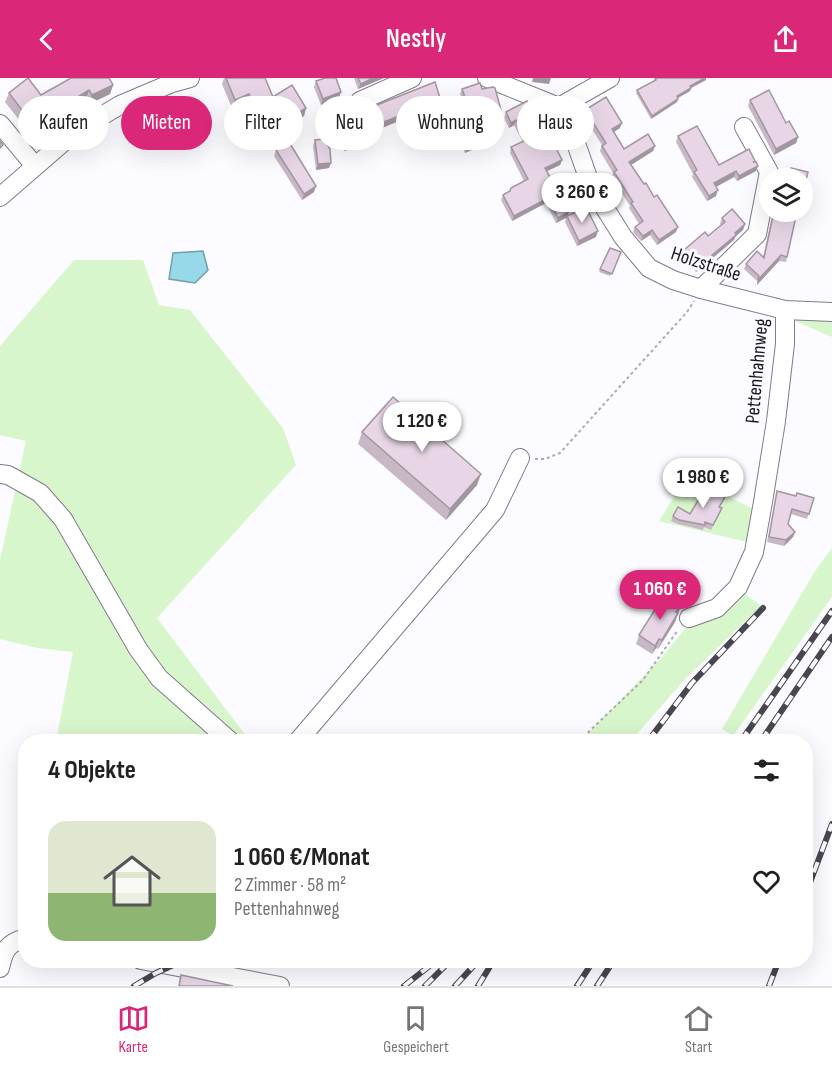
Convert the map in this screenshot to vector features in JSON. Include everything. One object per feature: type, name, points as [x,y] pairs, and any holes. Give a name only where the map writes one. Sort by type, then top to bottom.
[{"type":"street","points":[[0,197],[75,132],[120,105],[172,83],[190,78]]},
{"type":"street","points":[[371,96],[412,78]]},
{"type":"street","points":[[487,78],[532,96]]},
{"type":"street","points":[[578,96],[610,78]]},
{"type":"street","points":[[0,124],[35,166]]},
{"type":"street","points":[[701,289],[757,234],[769,172],[744,127]]},
{"type":"street","name":"Holzstraße","points":[[578,150],[591,186],[623,237],[650,268],[673,280],[701,289],[785,310],[832,312]]},
{"type":"street","name":"Pettenhahnweg","points":[[689,618],[717,608],[738,587],[754,552],[776,421],[785,344],[785,310]]},
{"type":"street","points":[[304,734],[495,510],[520,458]]},
{"type":"street","points":[[0,474],[8,475],[40,493],[63,519],[138,649],[159,678],[222,734]]},
{"type":"street","points":[[0,968],[3,953],[14,940],[18,939]]},
{"type":"street","points":[[181,968],[270,985]]},
{"type":"path","points":[[520,458],[545,459],[560,453],[687,312],[701,289]]},
{"type":"path","points":[[586,734],[644,680],[680,626],[689,618]]},
{"type":"green space","points":[[74,260],[143,260],[159,305],[190,310],[283,428],[296,465],[157,618],[245,734],[57,734],[73,652],[37,648],[0,639],[0,560],[26,441],[0,435],[0,346]]},
{"type":"green space","points":[[806,316],[832,316],[832,337],[795,321]]},
{"type":"green space","points":[[687,476],[759,512],[751,543],[659,521]]},
{"type":"green space","points":[[832,548],[832,597],[734,734],[730,734],[722,729],[815,571]]},
{"type":"green space","points":[[739,589],[761,606],[685,679],[637,734],[588,734],[661,658],[689,624]]},
{"type":"water","points":[[203,251],[208,270],[195,283],[169,279],[173,253]]},
{"type":"building","points":[[28,78],[41,95],[71,78],[109,78],[113,85],[92,95],[89,90],[79,96],[18,96],[18,105],[9,93]]},
{"type":"building","points":[[226,78],[265,78],[273,96],[250,96],[249,94],[233,96]]},
{"type":"building","points":[[336,78],[341,92],[331,96],[322,96],[316,81]]},
{"type":"building","points":[[358,78],[373,78],[361,84]]},
{"type":"building","points":[[655,78],[705,78],[690,86],[691,88],[677,96],[678,99],[652,116],[637,90],[656,80]]},
{"type":"building","points":[[435,82],[439,96],[400,96]]},
{"type":"building","points":[[480,83],[482,89],[495,88],[497,96],[464,96],[462,89]]},
{"type":"building","points":[[292,85],[299,96],[275,96]]},
{"type":"building","points":[[769,90],[786,123],[789,121],[798,137],[776,149],[750,100]]},
{"type":"building","points":[[396,97],[396,117],[384,122],[384,102]]},
{"type":"building","points":[[606,97],[622,123],[612,129],[624,149],[648,134],[655,146],[629,162],[654,197],[657,195],[678,227],[659,240],[652,230],[643,236],[635,227],[643,221],[614,172],[617,170],[602,146],[606,143],[594,124],[594,104]]},
{"type":"building","points":[[517,106],[517,122],[516,120],[511,123],[506,112]]},
{"type":"building","points":[[697,126],[719,165],[749,149],[755,161],[753,162],[756,162],[758,166],[739,176],[736,171],[714,183],[718,190],[709,196],[694,172],[697,170],[678,136]]},
{"type":"building","points":[[517,144],[517,150],[557,150],[562,160],[545,168],[569,212],[558,218],[548,198],[514,216],[503,195],[528,179],[511,147]]},
{"type":"building","points":[[276,150],[294,150],[316,186],[304,194]]},
{"type":"building","points":[[316,150],[330,150],[331,163],[318,164]]},
{"type":"building","points":[[586,207],[598,231],[579,241],[567,216]]},
{"type":"building","points":[[732,209],[745,224],[735,233],[736,235],[698,267],[684,250],[705,232],[708,236],[725,222],[722,218]]},
{"type":"building","points":[[772,222],[795,222],[787,257],[781,255],[758,280],[759,276],[746,264],[757,251],[764,258]]},
{"type":"building","points":[[610,248],[621,252],[612,274],[600,269]]},
{"type":"building","points":[[393,397],[481,474],[450,509],[362,432]]},
{"type":"building","points":[[706,487],[725,497],[713,525],[705,522],[705,525],[679,520],[673,516],[678,507],[690,514]]},
{"type":"building","points":[[777,491],[814,498],[809,514],[792,509],[788,524],[795,532],[786,540],[769,537]]},
{"type":"building","points":[[664,595],[681,606],[662,640],[659,639],[655,646],[639,635]]},
{"type":"building","points":[[181,975],[233,986],[179,986]]},
{"type":"railway","points":[[653,734],[692,683],[763,608]]},
{"type":"railway","points":[[746,734],[832,611]]},
{"type":"railway","points":[[766,734],[832,637]]},
{"type":"railway","points":[[813,874],[832,824]]},
{"type":"railway","points":[[134,986],[167,968]]},
{"type":"railway","points":[[404,986],[427,968]]},
{"type":"railway","points":[[425,986],[443,968]]},
{"type":"railway","points":[[455,986],[472,968]]},
{"type":"railway","points":[[478,986],[489,968]]},
{"type":"railway","points":[[577,986],[589,968]]},
{"type":"railway","points":[[597,986],[609,968]]},
{"type":"railway","points":[[769,986],[776,968]]}]
